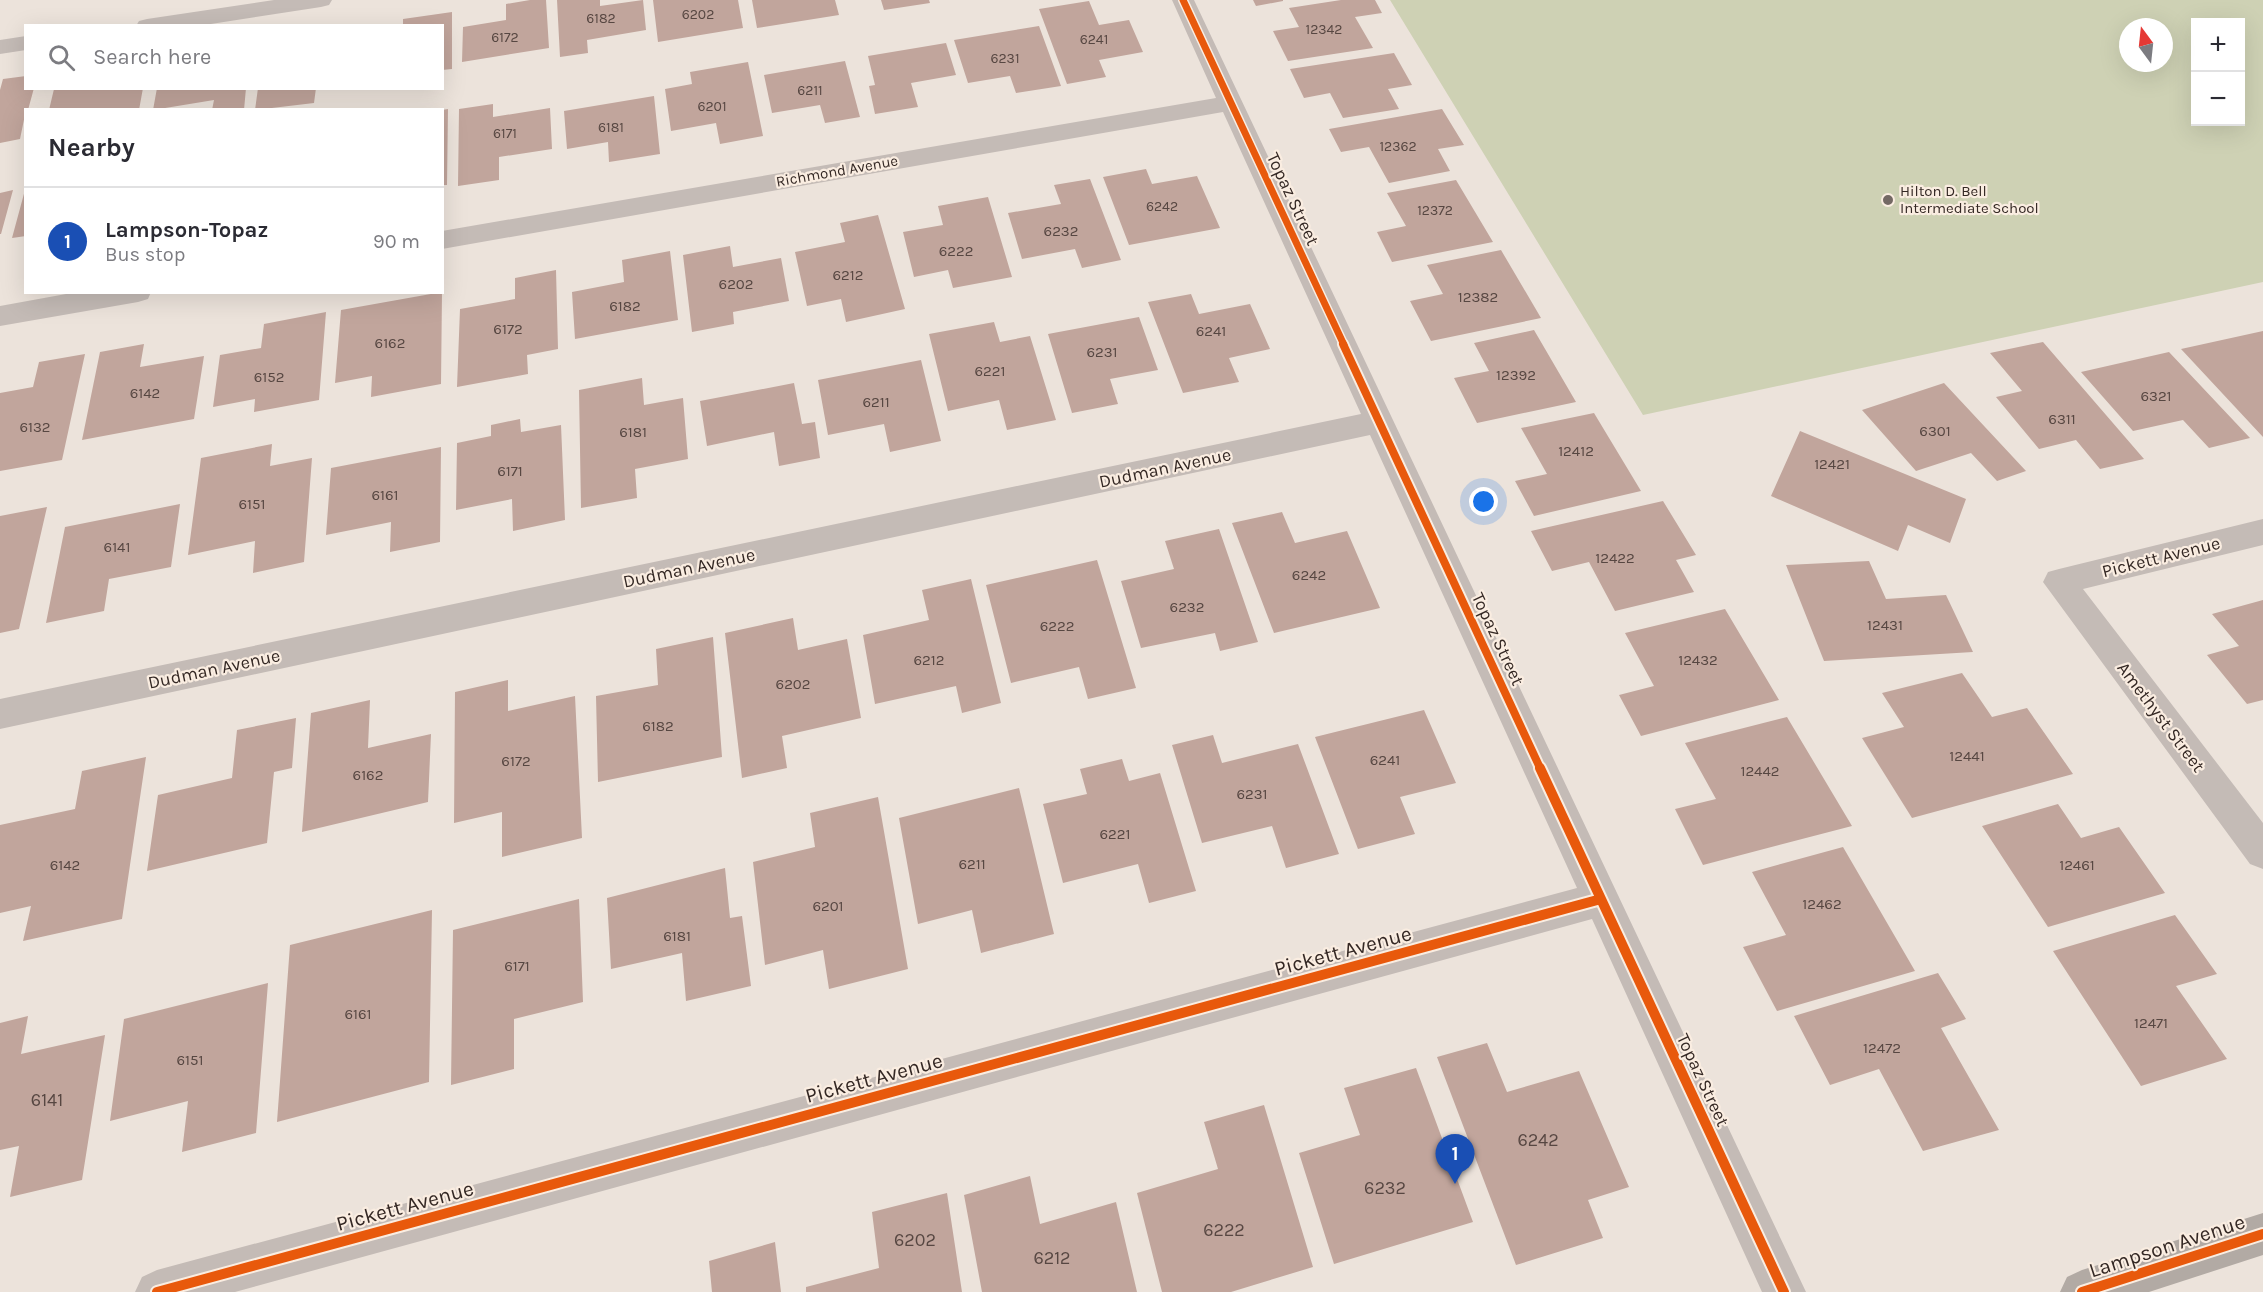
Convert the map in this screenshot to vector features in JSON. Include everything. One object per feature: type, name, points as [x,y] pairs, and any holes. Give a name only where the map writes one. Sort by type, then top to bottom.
[{"type":"main road","name":"Lampson Avenue","points":[[2082,1292],[2263,1234]]},
{"type":"street","points":[[160,24],[321,0]]},
{"type":"street","name":"Topaz Street","points":[[1183,0],[1784,1292]]},
{"type":"street","points":[[0,47],[24,43]]},
{"type":"street","name":"Richmond Avenue","points":[[444,240],[1231,103]]},
{"type":"street","points":[[0,316],[126,294]]},
{"type":"street","name":"Dudman Avenue","points":[[0,714],[1378,422]]},
{"type":"street","name":"Pickett Avenue","points":[[2059,582],[2263,532]]},
{"type":"street","name":"Amethyst Street","points":[[2059,582],[2263,852]]},
{"type":"street","name":"Pickett Avenue","points":[[157,1292],[1601,899]]},
{"type":"green space","name":"Hilton D. Bell Intermediate School","points":[[1390,0],[2263,0],[2263,282],[1643,415]]},
{"type":"building","points":[[546,0],[549,48],[462,62],[463,27],[506,20],[506,4]]},
{"type":"building","points":[[557,0],[600,0],[600,6],[643,0],[646,30],[587,40],[588,53],[560,57]]},
{"type":"building","points":[[653,0],[738,0],[743,28],[658,42]]},
{"type":"building","points":[[752,0],[835,0],[839,15],[757,28]]},
{"type":"building","points":[[881,0],[929,0],[930,3],[884,10]]},
{"type":"building","points":[[1253,0],[1283,0],[1283,1],[1256,6]]},
{"type":"building","points":[[1341,0],[1375,0],[1382,13],[1355,17],[1373,48],[1288,61],[1273,31],[1299,27],[1289,8]]},
{"type":"building","points":[[1089,1],[1099,25],[1129,20],[1143,52],[1099,60],[1106,77],[1067,84],[1039,9]]},
{"type":"building","points":[[452,12],[452,69],[444,70],[444,24],[403,24],[403,19]]},
{"type":"building","points":[[1039,26],[1061,86],[1016,93],[1010,76],[968,83],[954,40]]},
{"type":"building","points":[[946,43],[956,75],[911,83],[918,107],[875,114],[869,86],[875,85],[868,56]]},
{"type":"building","points":[[1394,53],[1412,85],[1388,89],[1399,109],[1343,118],[1330,93],[1304,98],[1290,69]]},
{"type":"building","points":[[845,61],[860,117],[825,123],[820,105],[772,113],[764,75]]},
{"type":"building","points":[[748,62],[763,136],[720,144],[716,123],[671,131],[665,89],[692,84],[690,72]]},
{"type":"building","points":[[24,76],[24,90],[33,90],[29,108],[24,108],[20,139],[0,143],[0,90],[3,79]]},
{"type":"building","points":[[54,90],[143,90],[139,108],[49,108]]},
{"type":"building","points":[[157,90],[246,90],[244,108],[212,108],[214,100],[153,108]]},
{"type":"building","points":[[258,90],[316,90],[314,103],[255,108]]},
{"type":"building","points":[[654,96],[660,154],[609,162],[608,142],[567,149],[564,111]]},
{"type":"building","points":[[493,104],[493,117],[550,108],[552,149],[499,157],[499,180],[458,186],[459,109]]},
{"type":"building","points":[[448,109],[447,185],[444,185],[444,110]]},
{"type":"building","points":[[1442,109],[1464,145],[1438,149],[1450,171],[1389,183],[1369,147],[1341,152],[1329,129]]},
{"type":"building","points":[[1146,169],[1152,184],[1197,176],[1220,228],[1129,245],[1103,177]]},
{"type":"building","points":[[1090,179],[1121,260],[1082,268],[1075,249],[1022,259],[1008,213],[1061,204],[1054,185]]},
{"type":"building","points":[[1456,180],[1493,242],[1392,262],[1377,232],[1406,226],[1387,193]]},
{"type":"building","points":[[13,190],[1,234],[0,234],[0,193]]},
{"type":"building","points":[[24,194],[24,236],[12,238]]},
{"type":"building","points":[[988,197],[1012,277],[953,288],[948,270],[914,277],[903,232],[943,225],[938,206]]},
{"type":"building","points":[[878,215],[905,309],[846,322],[841,299],[807,306],[795,252],[845,242],[840,223]]},
{"type":"building","points":[[730,246],[733,267],[781,258],[789,301],[733,312],[734,324],[692,332],[683,255]]},
{"type":"building","points":[[1501,250],[1541,318],[1431,341],[1410,301],[1443,294],[1427,265]]},
{"type":"building","points":[[670,251],[678,320],[575,339],[572,292],[624,282],[622,260]]},
{"type":"building","points":[[556,270],[558,349],[527,355],[528,374],[457,387],[460,309],[515,299],[515,278]]},
{"type":"building","points":[[442,294],[441,384],[371,397],[372,376],[335,383],[341,310]]},
{"type":"building","points":[[1191,294],[1199,314],[1250,304],[1270,349],[1229,358],[1239,382],[1183,393],[1148,302]]},
{"type":"building","points":[[326,312],[319,400],[254,412],[255,399],[213,407],[220,355],[261,348],[264,324]]},
{"type":"building","points":[[1139,317],[1158,370],[1110,379],[1118,404],[1072,413],[1048,334]]},
{"type":"building","points":[[994,322],[1000,342],[1030,336],[1056,420],[1007,430],[999,400],[948,411],[929,334]]},
{"type":"building","points":[[1534,330],[1576,402],[1477,423],[1454,378],[1489,371],[1474,343]]},
{"type":"building","points":[[2263,331],[2263,437],[2181,349]]},
{"type":"building","points":[[2043,342],[2144,459],[2100,469],[2076,440],[2039,449],[1996,397],[2022,391],[1990,353]]},
{"type":"building","points":[[144,344],[140,367],[204,356],[194,419],[82,440],[100,352]]},
{"type":"building","points":[[2169,352],[2250,438],[2209,448],[2183,420],[2133,431],[2081,372]]},
{"type":"building","points":[[85,354],[62,460],[0,471],[0,393],[33,387],[39,362]]},
{"type":"building","points":[[921,360],[941,441],[890,452],[884,424],[828,435],[818,380]]},
{"type":"building","points":[[642,378],[644,405],[683,398],[688,459],[635,469],[637,498],[581,508],[579,390]]},
{"type":"building","points":[[794,383],[802,424],[815,422],[820,458],[779,466],[774,432],[707,446],[700,401]]},
{"type":"building","points":[[1944,383],[2026,471],[1997,481],[1971,453],[1916,471],[1862,410]]},
{"type":"building","points":[[1594,413],[1641,491],[1534,516],[1515,481],[1547,474],[1521,428]]},
{"type":"building","points":[[520,419],[521,432],[561,425],[565,520],[513,531],[512,499],[456,510],[457,443],[491,436],[491,425]]},
{"type":"building","points":[[1800,431],[1966,499],[1950,543],[1908,525],[1898,551],[1771,496]]},
{"type":"building","points":[[272,444],[270,466],[312,458],[304,562],[253,573],[255,541],[188,555],[201,458]]},
{"type":"building","points":[[441,447],[440,542],[390,552],[391,522],[326,535],[331,468]]},
{"type":"building","points":[[1663,501],[1696,555],[1676,560],[1694,592],[1615,611],[1589,562],[1552,571],[1531,531]]},
{"type":"building","points":[[180,504],[171,567],[109,579],[104,611],[46,623],[65,527]]},
{"type":"building","points":[[47,507],[19,629],[0,633],[0,516]]},
{"type":"building","points":[[1282,512],[1295,543],[1347,531],[1380,608],[1274,633],[1232,523]]},
{"type":"building","points":[[1219,529],[1258,642],[1220,651],[1215,633],[1141,648],[1121,581],[1174,569],[1165,541]]},
{"type":"building","points":[[1097,560],[1136,688],[1088,699],[1079,667],[1011,683],[986,585]]},
{"type":"building","points":[[1869,561],[1886,599],[1946,595],[1973,652],[1824,661],[1786,565]]},
{"type":"building","points":[[971,579],[1001,703],[962,713],[956,686],[875,704],[863,635],[929,620],[922,590]]},
{"type":"building","points":[[2263,600],[2263,700],[2247,704],[2207,655],[2239,646],[2212,614]]},
{"type":"building","points":[[1725,609],[1779,700],[1641,736],[1619,695],[1654,686],[1625,633]]},
{"type":"building","points":[[793,618],[798,650],[847,639],[861,718],[782,736],[787,768],[742,778],[725,633]]},
{"type":"building","points":[[713,637],[722,757],[598,782],[596,696],[658,685],[656,649]]},
{"type":"building","points":[[1962,673],[1992,717],[2027,708],[2073,774],[1912,818],[1862,738],[1904,727],[1882,693]]},
{"type":"building","points":[[508,680],[508,711],[575,696],[582,838],[502,857],[502,812],[454,823],[455,692]]},
{"type":"building","points":[[370,700],[368,748],[431,734],[428,802],[302,832],[311,713]]},
{"type":"building","points":[[1424,710],[1456,783],[1400,797],[1415,834],[1358,849],[1315,737]]},
{"type":"building","points":[[1787,717],[1852,826],[1703,865],[1675,809],[1716,799],[1685,743]]},
{"type":"building","points":[[296,718],[292,768],[274,772],[267,843],[147,871],[158,795],[232,778],[237,730]]},
{"type":"building","points":[[1213,735],[1222,763],[1298,744],[1339,854],[1286,868],[1272,826],[1202,843],[1172,745]]},
{"type":"building","points":[[146,757],[122,919],[23,941],[31,906],[0,913],[0,825],[75,809],[82,771]]},
{"type":"building","points":[[1122,759],[1129,781],[1160,773],[1196,891],[1149,903],[1138,864],[1063,883],[1043,804],[1087,794],[1080,769]]},
{"type":"building","points":[[1019,788],[1054,934],[981,953],[972,910],[918,924],[899,818]]},
{"type":"building","points":[[878,797],[908,969],[829,989],[823,950],[765,965],[753,862],[815,847],[810,813]]},
{"type":"building","points":[[2058,804],[2081,838],[2119,827],[2165,893],[2048,927],[1982,826]]},
{"type":"building","points":[[1843,847],[1915,971],[1777,1011],[1743,947],[1786,935],[1752,872]]},
{"type":"building","points":[[725,868],[730,918],[742,916],[751,986],[686,1001],[682,953],[611,969],[607,898]]},
{"type":"building","points":[[579,899],[583,1002],[514,1019],[514,1069],[451,1085],[453,930]]},
{"type":"building","points":[[432,910],[429,1082],[277,1122],[290,945]]},
{"type":"building","points":[[2175,915],[2217,974],[2176,986],[2227,1059],[2141,1086],[2053,951]]},
{"type":"building","points":[[1938,973],[1966,1019],[1941,1028],[1999,1130],[1923,1151],[1879,1069],[1830,1085],[1794,1016]]},
{"type":"building","points":[[268,983],[256,1133],[182,1152],[188,1101],[110,1121],[124,1019]]},
{"type":"building","points":[[28,1016],[21,1054],[105,1035],[82,1180],[10,1197],[19,1146],[0,1150],[0,1023]]},
{"type":"building","points":[[1487,1043],[1507,1092],[1579,1071],[1629,1187],[1588,1200],[1603,1238],[1516,1265],[1437,1057]]},
{"type":"building","points":[[1416,1068],[1473,1222],[1334,1264],[1299,1153],[1360,1135],[1344,1088]]},
{"type":"building","points":[[1264,1105],[1313,1267],[1231,1292],[1162,1292],[1137,1193],[1218,1169],[1204,1122]]},
{"type":"building","points":[[1030,1176],[1040,1224],[1116,1202],[1137,1292],[982,1292],[964,1195]]},
{"type":"building","points":[[947,1193],[962,1292],[806,1292],[806,1287],[879,1268],[872,1212]]},
{"type":"building","points":[[775,1242],[781,1292],[712,1292],[709,1261]]},
{"type":"cycle path","points":[[1183,0],[1784,1292]]},
{"type":"cycle path","points":[[157,1292],[1601,899]]},
{"type":"cycle path","points":[[2082,1292],[2263,1234]]},
{"type":"place","name":"Hilton D. Bell Intermediate School","points":[[1888,200]]},
{"type":"place","name":"Lampson-Topaz","points":[[1455,1184]]}]
